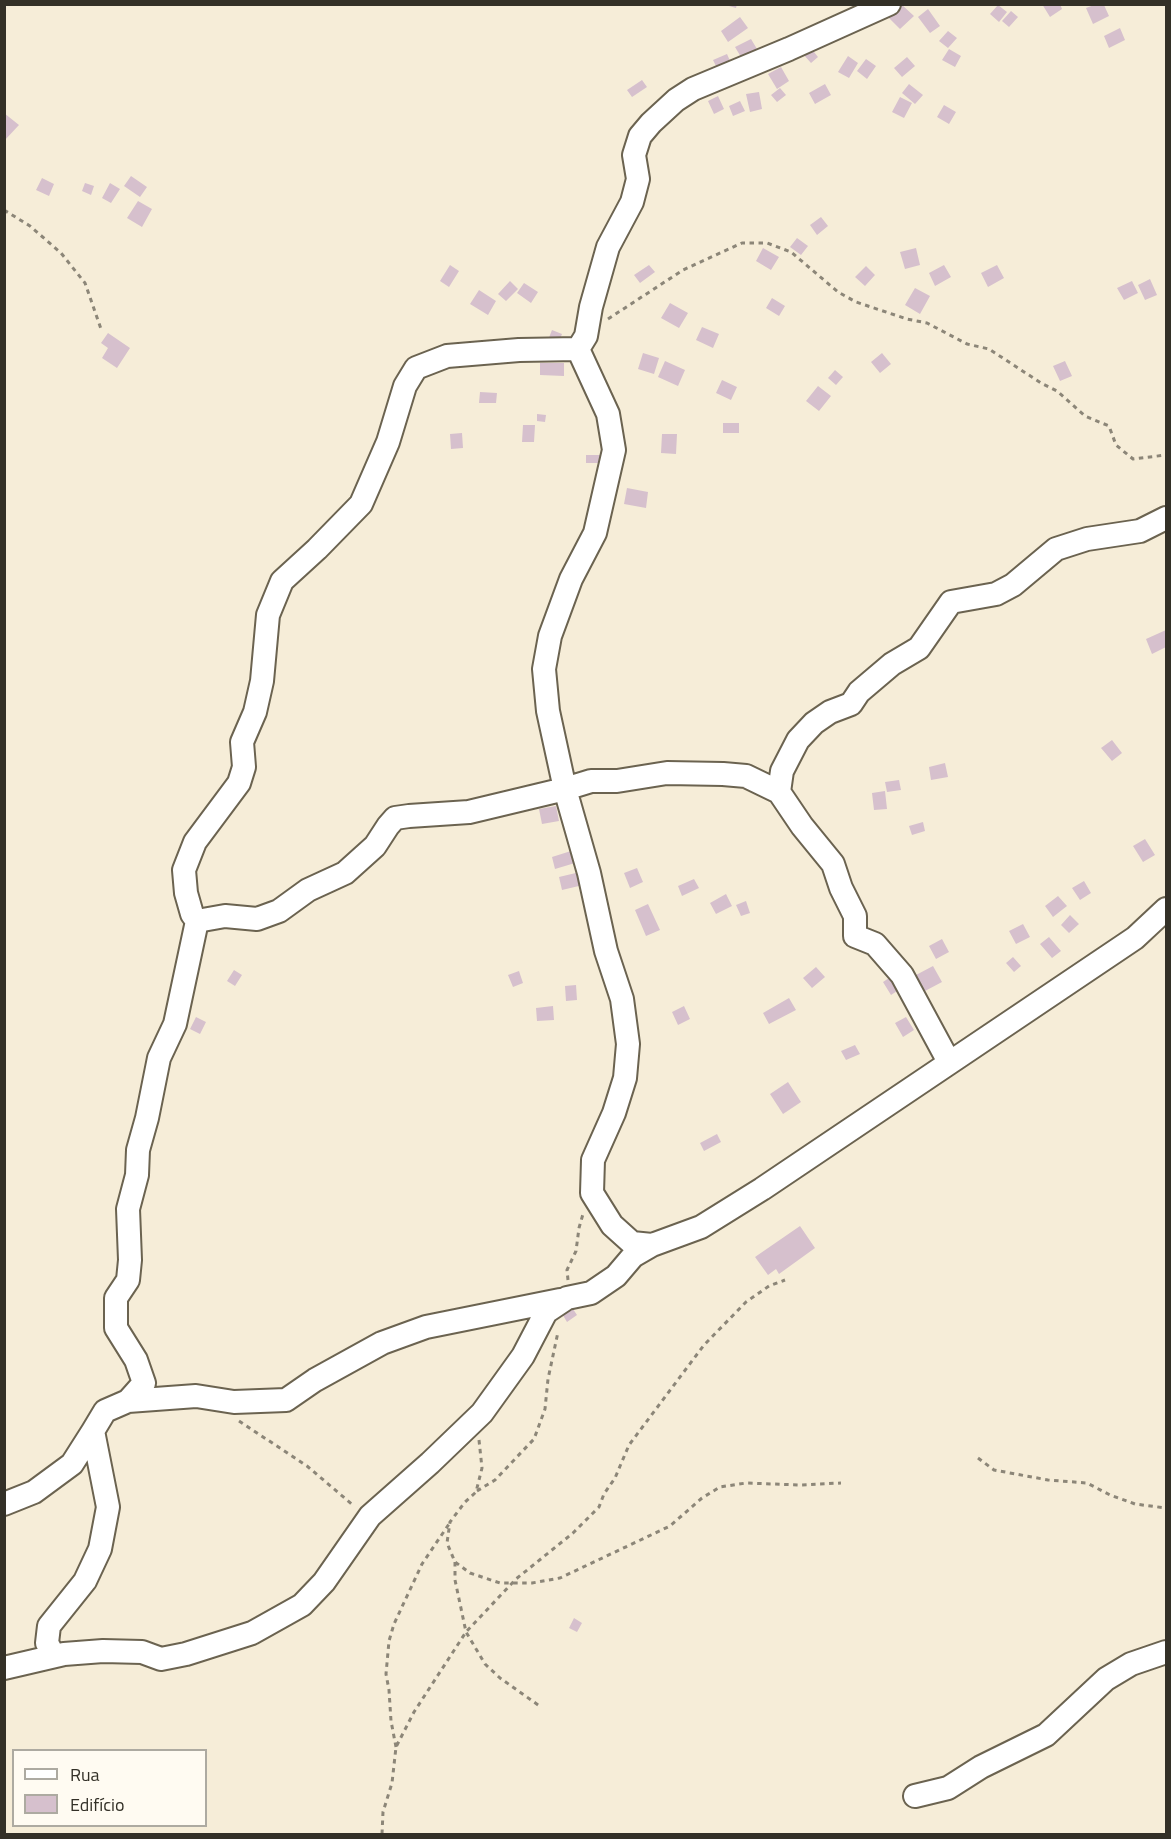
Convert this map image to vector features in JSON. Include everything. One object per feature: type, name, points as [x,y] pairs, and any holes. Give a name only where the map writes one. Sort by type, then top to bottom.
[{"type":"street","points":[[652,1245],[632,1243],[612,1226],[592,1193],[593,1160],[614,1113],[625,1078],[628,1044],[622,999],[606,951],[589,873],[565,789],[548,711],[544,669],[550,636],[571,579],[595,533],[614,450],[608,414],[582,342],[608,247],[632,202],[638,179],[634,155],[640,136],[651,123],[693,88],[890,4]]},
{"type":"street","points":[[128,1401],[144,1383],[136,1360],[116,1329],[116,1298],[128,1280],[130,1260],[128,1209],[137,1175],[138,1150],[159,1058],[175,1024],[197,921],[192,914],[186,893],[184,870],[195,842],[238,783],[244,767],[242,742],[255,712],[262,681],[268,615],[282,581],[318,549],[362,504],[388,442],[405,386],[416,368],[447,356],[582,342]]},
{"type":"street","points":[[779,792],[782,771],[798,740],[814,723],[830,712],[851,704],[859,692],[892,664],[919,648],[951,602],[996,594],[1013,585],[1056,549],[1087,539],[1140,531],[1167,518]]},
{"type":"street","points":[[197,921],[225,916],[257,919],[279,911],[308,890],[345,873],[375,846],[395,818],[469,812],[591,781],[616,781],[667,773],[746,776],[779,792],[802,826],[833,864],[841,888],[855,916],[855,936],[875,944],[902,975],[949,1062]]},
{"type":"street","points":[[4,1504],[34,1492],[72,1464],[105,1412],[128,1401],[196,1396],[234,1402],[286,1400],[315,1380],[382,1343],[426,1327],[591,1293],[616,1276],[633,1256],[652,1245],[700,1227],[762,1190],[1135,938],[1167,909]]},
{"type":"street","points":[[4,1668],[54,1656],[103,1651],[142,1652],[161,1659],[186,1654],[252,1632],[302,1605],[324,1582],[370,1516],[482,1413],[523,1356],[546,1312],[567,1298]]},
{"type":"street","points":[[54,1656],[47,1643],[49,1626],[85,1581],[100,1549],[108,1507],[93,1431]]},
{"type":"street","points":[[915,1796],[948,1788],[981,1767],[1046,1735],[1106,1679],[1131,1664],[1167,1652]]},
{"type":"path","points":[[4,210],[30,226],[61,253],[85,283],[101,329]]},
{"type":"path","points":[[582,342],[612,316],[684,270],[742,243],[767,243],[791,252],[838,292],[856,302],[907,319],[927,323],[967,344],[989,349],[1057,391],[1085,416],[1109,426],[1116,445],[1133,459],[1160,454],[1167,455]]},
{"type":"path","points":[[396,1747],[414,1712],[465,1632],[516,1579],[573,1533],[599,1507],[629,1445],[680,1374],[711,1337],[746,1302],[769,1286],[785,1280]]},
{"type":"path","points":[[382,1834],[383,1812],[392,1783],[396,1747],[386,1674],[388,1641],[422,1564],[465,1502],[476,1492],[482,1468],[481,1448],[476,1429],[482,1413]]},
{"type":"path","points":[[237,1419],[307,1466],[355,1507],[370,1516]]},
{"type":"path","points":[[978,1458],[994,1470],[1048,1480],[1087,1482],[1110,1495],[1136,1504],[1167,1508]]},
{"type":"path","points":[[455,1562],[470,1573],[500,1583],[532,1583],[560,1578],[670,1526],[702,1497],[720,1487],[746,1484],[842,1483]]},
{"type":"path","points":[[450,1522],[447,1543],[455,1562],[455,1580],[465,1632],[485,1664],[500,1678],[541,1707]]},
{"type":"building","points":[[722,4],[737,4],[736,8]]},
{"type":"building","points":[[901,4],[914,16],[900,29],[888,17]]},
{"type":"building","points":[[1042,4],[1060,4],[1062,9],[1050,17]]},
{"type":"building","points":[[998,5],[1007,12],[999,22],[990,14]]},
{"type":"building","points":[[1104,5],[1109,16],[1093,24],[1086,8]]},
{"type":"building","points":[[928,9],[940,26],[930,33],[918,17]]},
{"type":"building","points":[[1011,11],[1018,17],[1009,27],[1002,21]]},
{"type":"building","points":[[740,17],[748,28],[728,42],[721,31]]},
{"type":"building","points":[[1120,28],[1125,40],[1109,48],[1104,36]]},
{"type":"building","points":[[948,31],[957,38],[948,48],[939,41]]},
{"type":"building","points":[[751,39],[757,49],[741,57],[735,47]]},
{"type":"building","points":[[810,47],[818,57],[811,63],[803,54]]},
{"type":"building","points":[[949,49],[961,56],[955,67],[942,60]]},
{"type":"building","points":[[727,54],[734,70],[721,76],[713,60]]},
{"type":"building","points":[[848,56],[858,63],[849,78],[838,72]]},
{"type":"building","points":[[907,57],[915,66],[902,77],[894,68]]},
{"type":"building","points":[[866,59],[876,66],[867,79],[857,71]]},
{"type":"building","points":[[781,67],[789,81],[777,89],[768,74]]},
{"type":"building","points":[[642,80],[647,87],[632,97],[627,90]]},
{"type":"building","points":[[825,84],[831,95],[815,104],[809,93]]},
{"type":"building","points":[[909,84],[923,95],[915,104],[902,93]]},
{"type":"building","points":[[780,88],[786,95],[777,102],[771,95]]},
{"type":"building","points":[[759,92],[762,109],[750,112],[746,94]]},
{"type":"building","points":[[718,96],[724,109],[714,114],[708,101]]},
{"type":"building","points":[[900,97],[912,103],[904,118],[892,112]]},
{"type":"building","points":[[740,101],[745,111],[733,116],[729,106]]},
{"type":"building","points":[[944,105],[956,112],[949,124],[937,117]]},
{"type":"building","points":[[4,113],[19,125],[4,141]]},
{"type":"building","points":[[131,176],[147,187],[140,197],[124,186]]},
{"type":"building","points":[[42,178],[54,184],[49,196],[36,190]]},
{"type":"building","points":[[85,183],[94,186],[91,195],[82,191]]},
{"type":"building","points":[[110,183],[120,189],[111,203],[102,198]]},
{"type":"building","points":[[138,201],[152,209],[142,227],[127,218]]},
{"type":"building","points":[[821,217],[828,226],[817,235],[810,225]]},
{"type":"building","points":[[797,238],[808,246],[801,255],[790,247]]},
{"type":"building","points":[[763,248],[779,257],[771,270],[756,261]]},
{"type":"building","points":[[916,248],[920,265],[905,269],[900,252]]},
{"type":"building","points":[[450,265],[459,271],[449,287],[440,281]]},
{"type":"building","points":[[649,265],[655,272],[640,283],[634,275]]},
{"type":"building","points":[[944,265],[951,277],[935,286],[929,273]]},
{"type":"building","points":[[997,265],[1004,278],[988,287],[981,273]]},
{"type":"building","points":[[866,266],[875,275],[865,286],[855,277]]},
{"type":"building","points":[[1150,279],[1157,295],[1145,300],[1138,285]]},
{"type":"building","points":[[510,281],[518,289],[506,301],[498,294]]},
{"type":"building","points":[[1132,281],[1138,293],[1124,300],[1117,288]]},
{"type":"building","points":[[524,283],[538,292],[531,303],[517,293]]},
{"type":"building","points":[[915,288],[930,296],[920,314],[905,305]]},
{"type":"building","points":[[479,290],[496,301],[488,315],[470,304]]},
{"type":"building","points":[[772,298],[785,306],[779,316],[766,308]]},
{"type":"building","points":[[670,303],[688,313],[679,328],[661,318]]},
{"type":"building","points":[[702,327],[719,334],[713,348],[696,340]]},
{"type":"building","points":[[552,330],[562,334],[558,344],[548,340]]},
{"type":"building","points":[[108,333],[130,348],[117,368],[102,358],[108,348],[101,343]]},
{"type":"building","points":[[643,353],[659,358],[654,374],[638,369]]},
{"type":"building","points":[[882,353],[891,364],[880,373],[871,362]]},
{"type":"building","points":[[665,361],[685,370],[678,386],[658,377]]},
{"type":"building","points":[[1065,361],[1072,376],[1060,381],[1053,366]]},
{"type":"building","points":[[540,363],[564,363],[564,376],[540,375]]},
{"type":"building","points":[[835,370],[843,377],[836,385],[828,378]]},
{"type":"building","points":[[722,380],[737,387],[731,400],[716,393]]},
{"type":"building","points":[[818,386],[831,396],[819,411],[806,401]]},
{"type":"building","points":[[480,392],[497,393],[496,403],[479,403]]},
{"type":"building","points":[[537,414],[546,415],[545,422],[537,421]]},
{"type":"building","points":[[723,423],[739,423],[739,433],[723,433]]},
{"type":"building","points":[[523,425],[535,425],[534,442],[522,442]]},
{"type":"building","points":[[462,433],[463,448],[451,449],[450,434]]},
{"type":"building","points":[[662,434],[677,434],[676,454],[661,453]]},
{"type":"building","points":[[586,455],[600,455],[600,463],[586,463]]},
{"type":"building","points":[[627,488],[648,492],[646,508],[624,504]]},
{"type":"building","points":[[1166,630],[1166,647],[1152,654],[1146,639]]},
{"type":"building","points":[[1112,740],[1122,753],[1112,761],[1101,748]]},
{"type":"building","points":[[945,763],[948,777],[931,780],[929,767]]},
{"type":"building","points":[[899,780],[901,790],[887,792],[885,782]]},
{"type":"building","points":[[885,791],[887,809],[874,810],[872,793]]},
{"type":"building","points":[[556,806],[559,821],[542,824],[539,809]]},
{"type":"building","points":[[923,822],[925,831],[912,835],[909,826]]},
{"type":"building","points":[[1145,839],[1155,855],[1143,862],[1133,846]]},
{"type":"building","points":[[571,851],[575,863],[555,869],[552,857]]},
{"type":"building","points":[[637,868],[643,882],[630,888],[624,873]]},
{"type":"building","points":[[580,872],[583,885],[562,890],[559,877]]},
{"type":"building","points":[[694,879],[699,888],[682,896],[678,886]]},
{"type":"building","points":[[1084,881],[1091,893],[1080,900],[1072,888]]},
{"type":"building","points":[[726,894],[732,906],[716,914],[710,903]]},
{"type":"building","points":[[1058,896],[1067,906],[1053,917],[1045,906]]},
{"type":"building","points":[[746,901],[750,913],[741,916],[736,905]]},
{"type":"building","points":[[648,904],[660,930],[646,936],[635,910]]},
{"type":"building","points":[[1070,915],[1079,924],[1069,933],[1061,925]]},
{"type":"building","points":[[1023,924],[1030,937],[1016,944],[1009,931]]},
{"type":"building","points":[[1049,937],[1061,951],[1052,958],[1040,944]]},
{"type":"building","points":[[942,939],[949,952],[936,959],[929,946]]},
{"type":"building","points":[[1013,957],[1021,966],[1014,972],[1006,963]]},
{"type":"building","points":[[933,966],[942,982],[925,991],[916,975]]},
{"type":"building","points":[[816,967],[825,977],[812,988],[803,978]]},
{"type":"building","points":[[234,970],[242,975],[235,986],[227,981]]},
{"type":"building","points":[[519,971],[523,983],[513,987],[508,975]]},
{"type":"building","points":[[892,976],[900,989],[891,995],[883,982]]},
{"type":"building","points":[[576,985],[577,1000],[566,1001],[565,986]]},
{"type":"building","points":[[789,998],[796,1010],[769,1024],[763,1013]]},
{"type":"building","points":[[553,1006],[554,1020],[537,1021],[536,1008]]},
{"type":"building","points":[[684,1006],[690,1019],[678,1025],[672,1012]]},
{"type":"building","points":[[196,1017],[206,1022],[200,1034],[190,1029]]},
{"type":"building","points":[[906,1017],[914,1030],[903,1037],[895,1023]]},
{"type":"building","points":[[855,1045],[860,1054],[846,1060],[841,1051]]},
{"type":"building","points":[[788,1082],[801,1102],[783,1114],[770,1094]]},
{"type":"building","points":[[717,1134],[721,1142],[704,1151],[700,1143]]},
{"type":"building","points":[[800,1226],[815,1248],[779,1274],[776,1269],[768,1275],[755,1257]]},
{"type":"building","points":[[571,1306],[577,1315],[567,1322],[561,1312]]},
{"type":"building","points":[[574,1618],[582,1623],[577,1632],[569,1628]]}]
